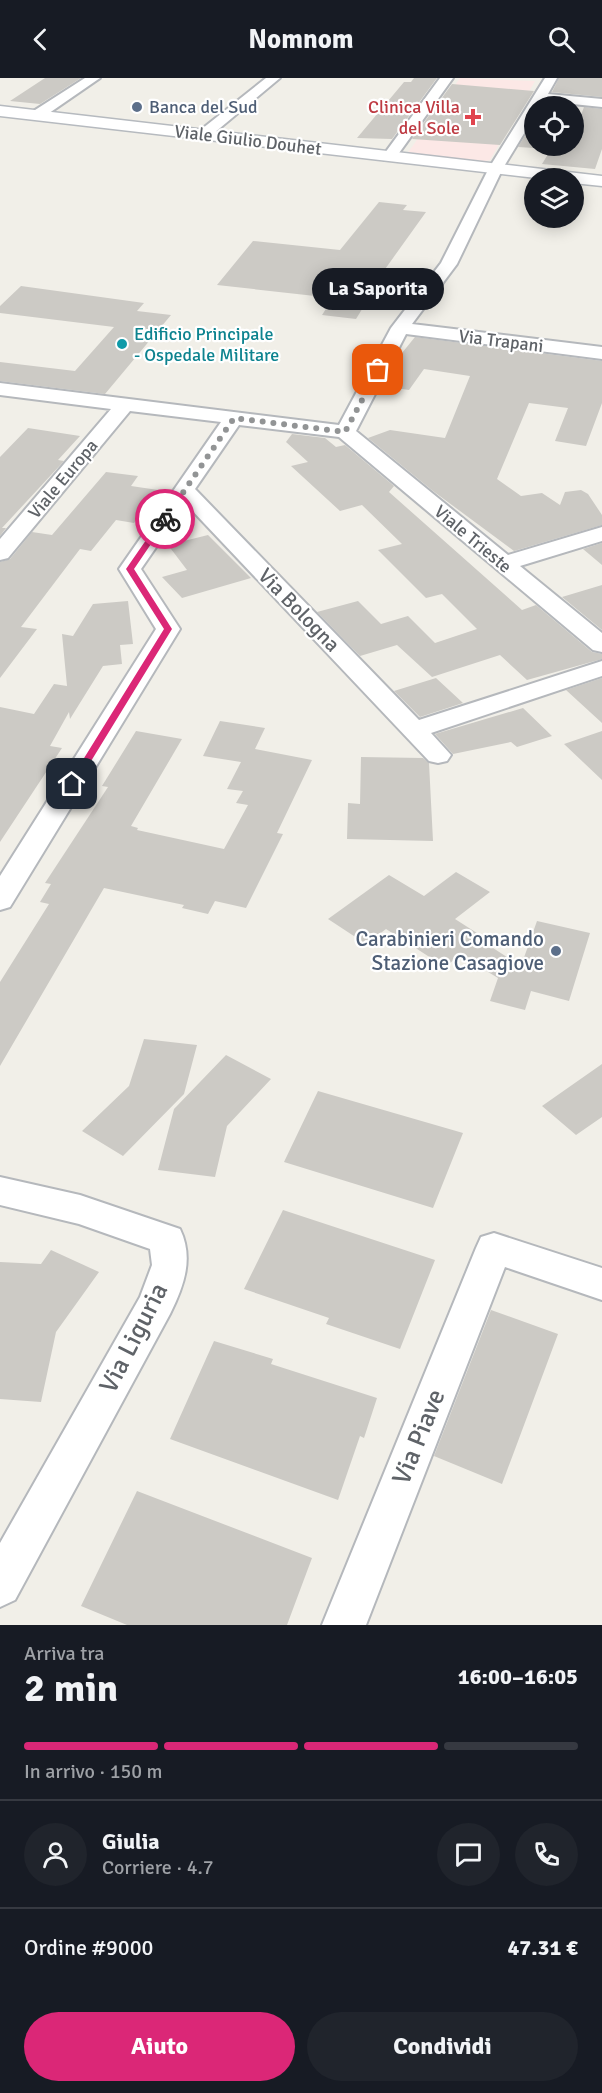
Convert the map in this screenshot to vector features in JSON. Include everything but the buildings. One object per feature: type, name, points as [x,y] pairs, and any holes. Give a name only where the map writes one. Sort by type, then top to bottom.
[{"type":"main road","name":"Viale Giulio Douhet","points":[[0,111],[602,181]]},
{"type":"street","points":[[37,115],[94,78]]},
{"type":"street","points":[[203,135],[274,78]]},
{"type":"street","points":[[389,157],[447,78]]},
{"type":"street","points":[[541,96],[554,80]]},
{"type":"street","points":[[584,101],[602,103]]},
{"type":"street","points":[[0,388],[345,432],[400,328],[449,264],[496,168],[524,123]]},
{"type":"street","name":"Via Trapani","points":[[400,328],[602,354]]},
{"type":"street","name":"Viale Europa","points":[[0,553],[125,404]]},
{"type":"street","points":[[0,900],[168,629],[130,569],[234,418]]},
{"type":"street","name":"Viale Trieste","points":[[345,432],[602,645]]},
{"type":"street","name":"Via Bologna","points":[[184,490],[438,754]]},
{"type":"street","points":[[503,564],[602,534]]},
{"type":"street","points":[[414,730],[602,668]]},
{"type":"street","name":"Via Liguria","points":[[0,1191],[80,1210],[167,1240],[170,1265],[157,1302],[0,1585]]},
{"type":"street","name":"Via Piave","points":[[350,1623],[494,1248],[602,1284]]},
{"type":"shaded area","name":"Clinica Villa del Sole","points":[[460,78],[535,81],[526,96],[524,96],[524,100],[490,160],[481,162],[407,154]]},
{"type":"way so far","points":[[165,519],[234,418],[345,432],[378,370]]},
{"type":"place","name":"Banca del Sud","points":[[137,107]]},
{"type":"place","name":"Clinica Villa del Sole","points":[[473,117]]},
{"type":"place","name":"Edificio Principale - Ospedale Militare","points":[[122,344]]},
{"type":"place","name":"La Saporita","points":[[378,370]]},
{"type":"place","name":"Carabinieri Comando Stazione Casagiove","points":[[556,951]]},
{"type":"route","points":[[72,784],[168,629],[130,569],[165,519]]}]
